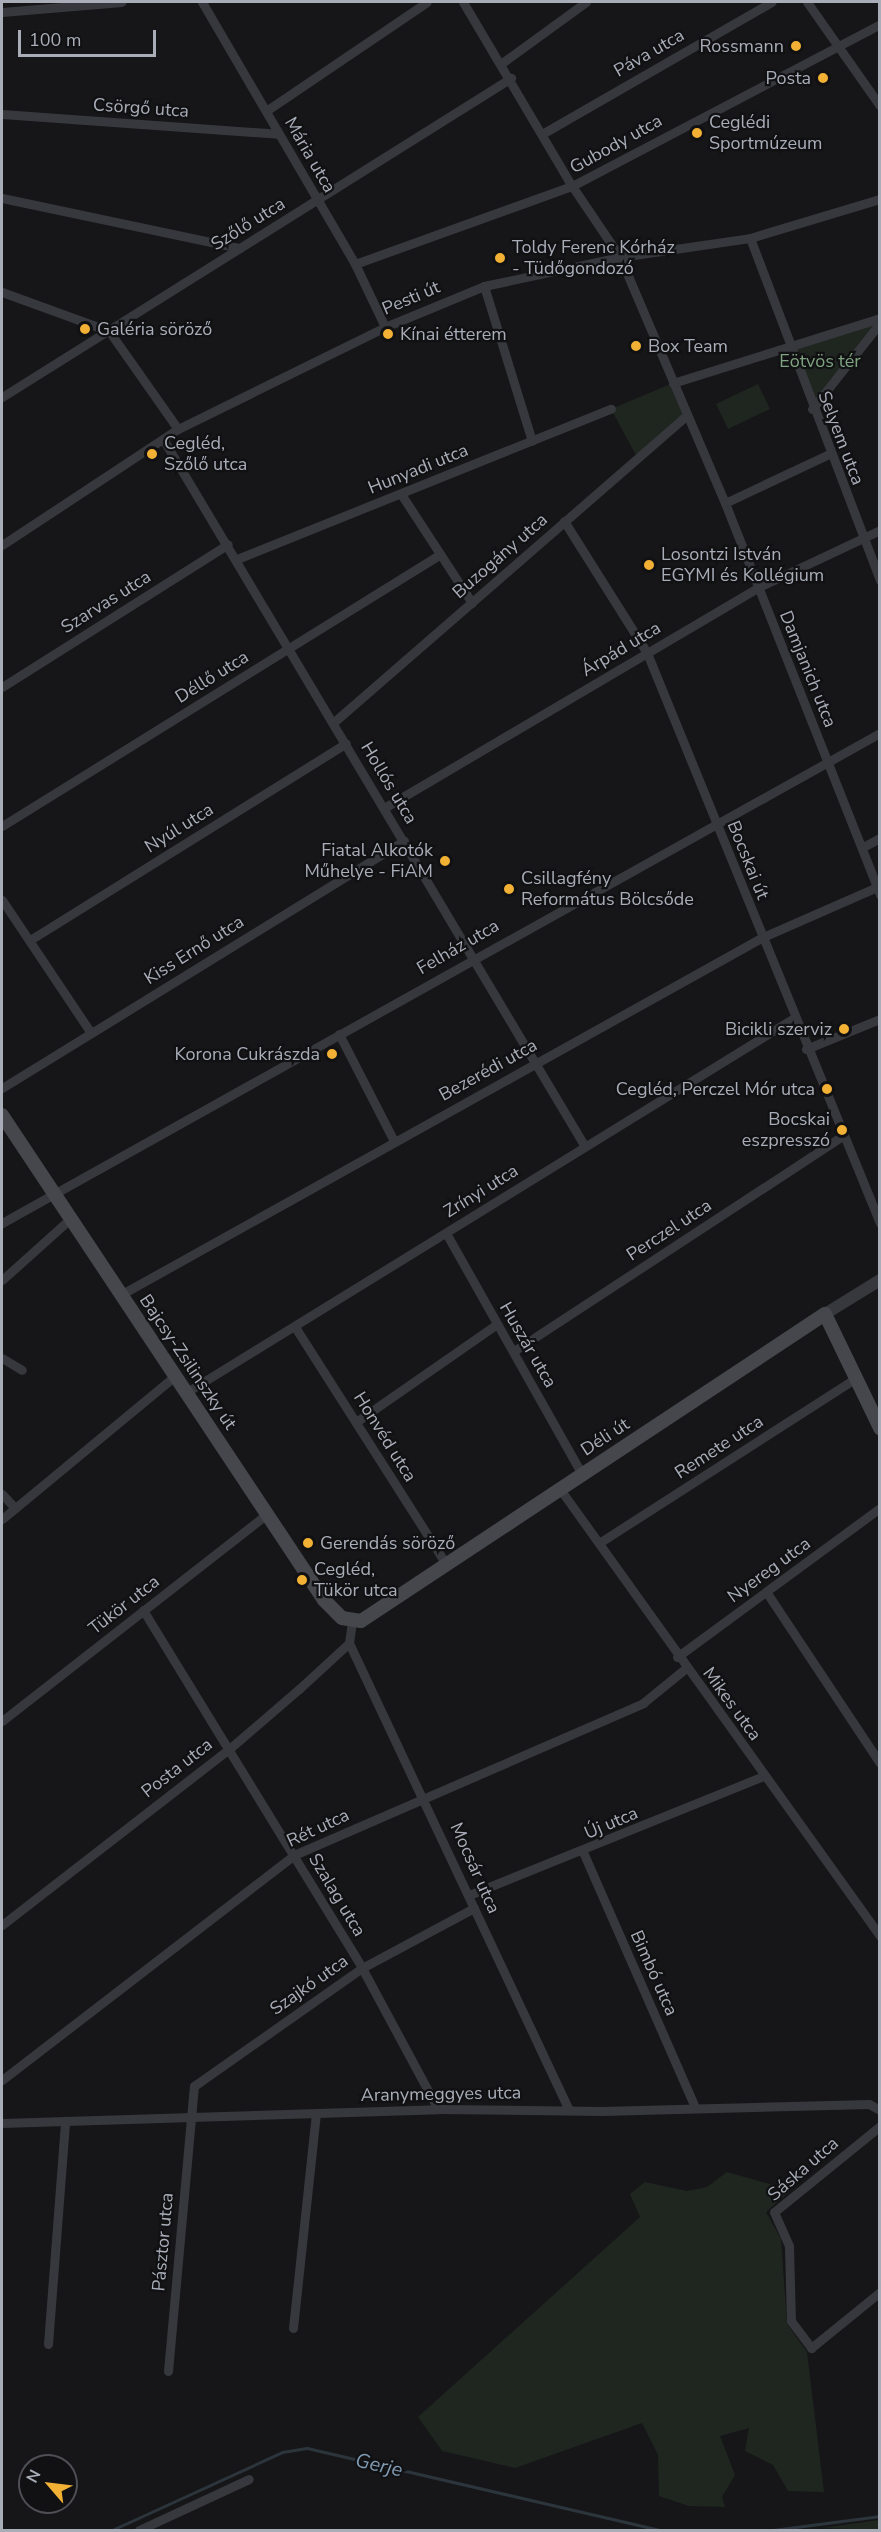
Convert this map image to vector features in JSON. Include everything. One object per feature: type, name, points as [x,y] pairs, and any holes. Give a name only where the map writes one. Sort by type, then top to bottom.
[{"type":"main road","name":"Bajcsy-Zsilinszky út","points":[[2,1115],[324,1600],[342,1618],[352,1622]]},
{"type":"main road","points":[[825,1314],[879,1428]]},
{"type":"main road","name":"Déli út","points":[[352,1622],[361,1621],[825,1314]]},
{"type":"street","points":[[2,12],[122,2]]},
{"type":"street","name":"Mária utca","points":[[202,2],[356,264],[385,327]]},
{"type":"street","points":[[266,111],[427,2]]},
{"type":"street","name":"Damjanich utca","points":[[463,2],[511,78],[572,186],[620,257],[724,503],[826,762],[863,847],[878,891]]},
{"type":"street","points":[[502,63],[586,2]]},
{"type":"street","name":"Páva utca","points":[[542,134],[772,2]]},
{"type":"street","points":[[807,2],[879,106]]},
{"type":"street","name":"Gubody utca","points":[[356,264],[572,186],[838,48],[879,24]]},
{"type":"street","name":"Szőlő utca","points":[[2,397],[511,78]]},
{"type":"street","name":"Csörgő utca","points":[[2,114],[278,134]]},
{"type":"street","points":[[2,198],[240,248]]},
{"type":"street","name":"Pesti út","points":[[2,544],[178,429],[385,327],[484,286],[620,257],[750,238],[879,199]]},
{"type":"street","name":"Selyem utca","points":[[750,238],[812,409],[879,580]]},
{"type":"street","points":[[484,286],[532,441]]},
{"type":"street","points":[[2,292],[109,331],[178,429]]},
{"type":"street","points":[[673,383],[879,318]]},
{"type":"street","points":[[812,409],[879,323]]},
{"type":"street","name":"Hunyadi utca","points":[[237,559],[611,409]]},
{"type":"street","name":"Buzogány utca","points":[[334,722],[687,415]]},
{"type":"street","name":"Hollós utca","points":[[163,439],[237,559],[288,649],[334,722],[584,1146]]},
{"type":"street","points":[[724,503],[829,454]]},
{"type":"street","points":[[401,494],[472,603]]},
{"type":"street","name":"Bocskai út","points":[[564,521],[647,653],[806,1050],[879,1223]]},
{"type":"street","name":"Árpád utca","points":[[384,808],[757,588],[879,530]]},
{"type":"street","name":"Szarvas utca","points":[[2,687],[228,544]]},
{"type":"street","name":"Déllő utca","points":[[2,825],[439,555]]},
{"type":"street","name":"Felház utca","points":[[2,1223],[472,957],[879,733]]},
{"type":"street","name":"Nyúl utca","points":[[30,940],[346,743]]},
{"type":"street","points":[[863,847],[879,838]]},
{"type":"street","name":"Kiss Ernő utca","points":[[2,1088],[404,840]]},
{"type":"street","name":"Bezerédi utca","points":[[122,1294],[761,938],[878,891]]},
{"type":"street","points":[[2,900],[91,1033]]},
{"type":"street","name":"Zrínyi utca","points":[[187,1392],[794,1018]]},
{"type":"street","points":[[806,1050],[879,1019]]},
{"type":"street","points":[[339,1034],[394,1141]]},
{"type":"street","name":"Perczel utca","points":[[514,1352],[842,1136]]},
{"type":"street","points":[[2,1280],[71,1218]]},
{"type":"street","name":"Huszár utca","points":[[446,1233],[582,1474]]},
{"type":"street","name":"Déli út","points":[[825,1314],[879,1280]]},
{"type":"street","points":[[356,1422],[497,1323]]},
{"type":"street","name":"Honvéd utca","points":[[295,1327],[446,1564]]},
{"type":"street","points":[[2,1358],[22,1370]]},
{"type":"street","points":[[2,1519],[176,1376]]},
{"type":"street","name":"Remete utca","points":[[599,1543],[856,1378]]},
{"type":"street","name":"Mikes utca","points":[[560,1489],[677,1657],[879,1936]]},
{"type":"street","points":[[2,1494],[15,1508]]},
{"type":"street","name":"Nyereg utca","points":[[677,1657],[767,1593],[879,1508]]},
{"type":"street","name":"Tükör utca","points":[[2,1721],[267,1514]]},
{"type":"street","points":[[767,1593],[879,1764]]},
{"type":"street","name":"Szalag utca","points":[[143,1610],[362,1968],[438,2109]]},
{"type":"street","points":[[349,1643],[352,1622]]},
{"type":"street","name":"Posta utca","points":[[2,1925],[228,1750],[349,1643]]},
{"type":"street","name":"Mocsár utca","points":[[349,1643],[425,1798],[568,2108]]},
{"type":"street","name":"Rét utca","points":[[2,2080],[294,1855],[643,1702],[686,1668]]},
{"type":"street","name":"Új utca","points":[[469,1895],[583,1852],[764,1776]]},
{"type":"street","name":"Bimbó utca","points":[[583,1852],[695,2107]]},
{"type":"street","name":"Szajkó utca","points":[[191,2115],[194,2086],[362,1968],[474,1908]]},
{"type":"street","name":"Aranymeggyes utca","points":[[2,2123],[191,2115],[316,2114],[438,2109],[568,2108],[602,2111],[869,2104],[879,2110]]},
{"type":"street","points":[[293,2328],[316,2114]]},
{"type":"street","name":"Pásztor utca","points":[[168,2372],[191,2115]]},
{"type":"street","points":[[48,2344],[65,2121]]},
{"type":"street","name":"Sáska utca","points":[[879,2126],[774,2212],[789,2246],[791,2321],[812,2348],[879,2292]]},
{"type":"street","points":[[139,2530],[249,2479]]},
{"type":"green space","name":"Eötvös tér","points":[[879,320],[813,406],[791,346]]},
{"type":"green space","points":[[673,383],[687,415],[638,459],[611,409]]},
{"type":"green space","points":[[758,384],[770,409],[728,429],[716,404]]},
{"type":"green space","points":[[727,2172],[791,2190],[766,2212],[781,2239],[787,2324],[807,2352],[824,2492],[788,2491],[773,2465],[745,2451],[749,2428],[720,2436],[735,2475],[722,2497],[725,2507],[689,2506],[659,2496],[658,2455],[642,2423],[515,2468],[442,2451],[418,2417],[640,2217],[630,2194],[645,2182],[687,2191],[707,2187]]},
{"type":"green space","points":[[879,2520],[879,2530],[822,2528]]},
{"type":"waterway","name":"Gerje","points":[[112,2530],[282,2452],[307,2448],[659,2530]]},
{"type":"waterway","name":"Gerje","points":[[773,2530],[880,2516]]},
{"type":"place","name":"Rossmann","points":[[796,46]]},
{"type":"place","name":"Posta","points":[[823,78]]},
{"type":"place","name":"Ceglédi Sportmúzeum","points":[[697,133]]},
{"type":"place","name":"Toldy Ferenc Kórház - Tüdőgondozó","points":[[500,258]]},
{"type":"place","name":"Galéria söröző","points":[[85,329]]},
{"type":"place","name":"Kínai étterem","points":[[388,334]]},
{"type":"place","name":"Box Team","points":[[636,346]]},
{"type":"place","name":"Cegléd, Szőlő utca","points":[[152,454]]},
{"type":"place","name":"Losontzi István EGYMI és Kollégium","points":[[649,565]]},
{"type":"place","name":"Fiatal Alkotók Műhelye - FiAM","points":[[445,861]]},
{"type":"place","name":"Csillagfény Református Bölcsőde","points":[[509,889]]},
{"type":"place","name":"Bicikli szerviz","points":[[844,1029]]},
{"type":"place","name":"Korona Cukrászda","points":[[332,1054]]},
{"type":"place","name":"Cegléd, Perczel Mór utca","points":[[827,1089]]},
{"type":"place","name":"Bocskai eszpresszó","points":[[842,1130]]},
{"type":"place","name":"Gerendás söröző","points":[[308,1543]]},
{"type":"place","name":"Cegléd, Tükör utca","points":[[302,1580]]}]
